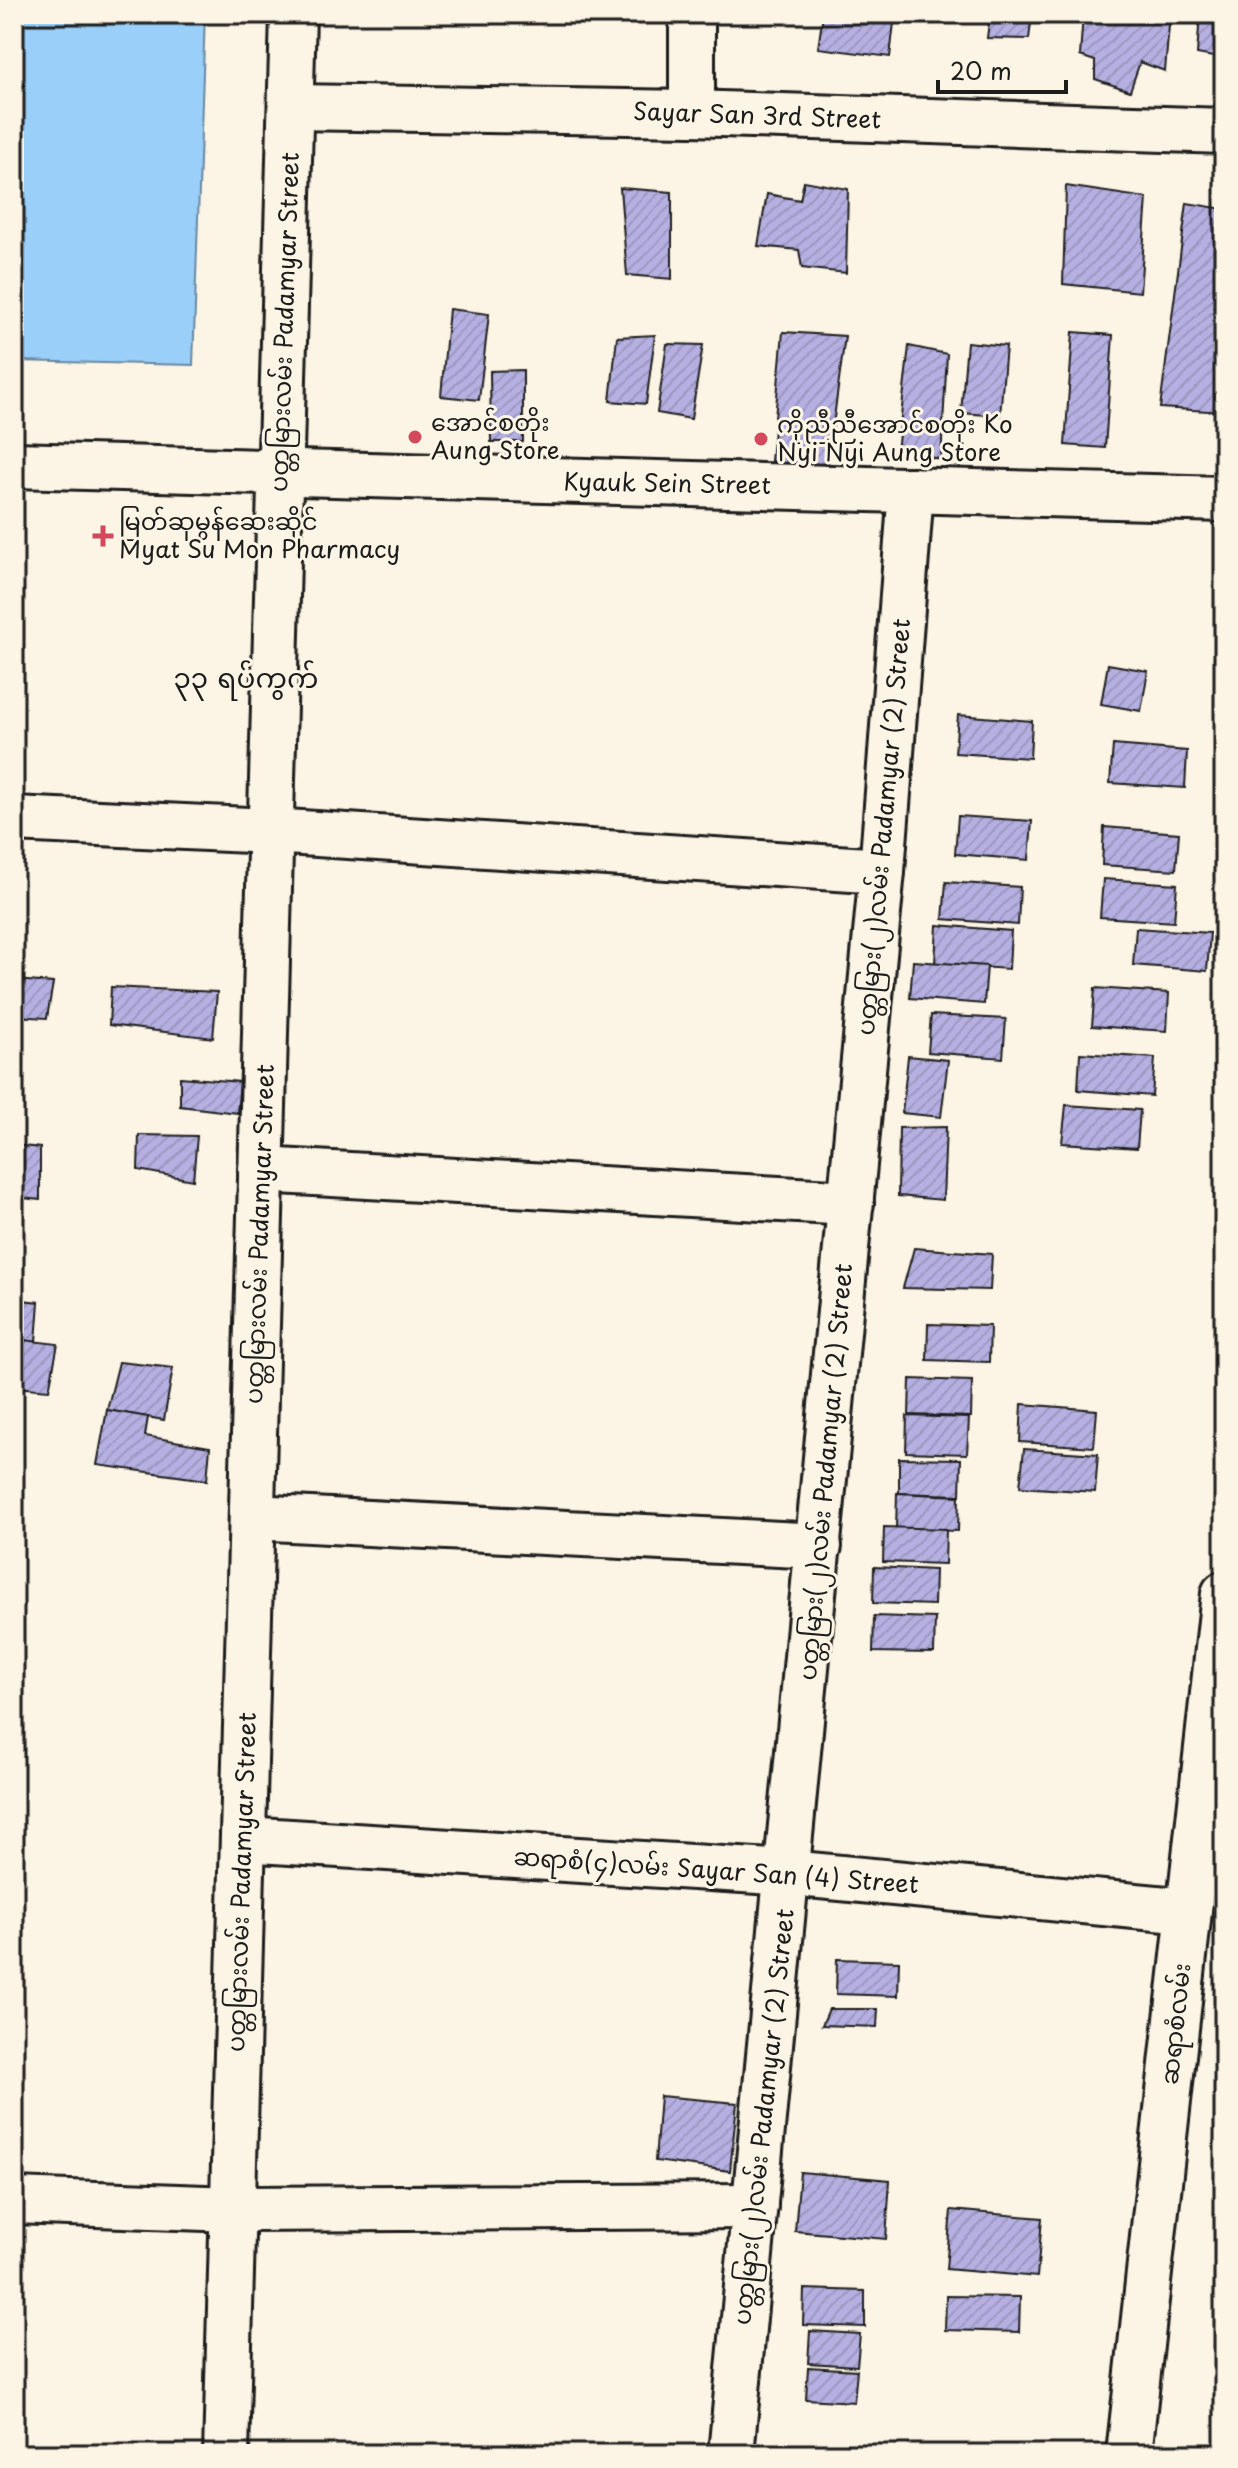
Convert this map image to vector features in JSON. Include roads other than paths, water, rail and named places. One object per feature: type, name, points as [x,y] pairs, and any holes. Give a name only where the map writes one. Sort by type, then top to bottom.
[{"type":"street","name":"ပတ္တမြားလမ်း Padamyar Street","points":[[226,2454],[293,14]]},
{"type":"street","points":[[692,14],[692,113]]},
{"type":"street","name":"Sayar San 3rd Street","points":[[291,107],[692,113],[1224,131]]},
{"type":"street","name":"Kyauk Sein Street","points":[[14,465],[1224,499]]},
{"type":"street","name":"ပတ္တမြား(၂)လမ်း Padamyar (2) Street","points":[[731,2454],[882,871],[911,490]]},
{"type":"street","points":[[14,819],[271,831],[882,871]]},
{"type":"street","points":[[261,1170],[851,1203]]},
{"type":"street","points":[[252,1517],[819,1546]]},
{"type":"street","name":"ဆရာစံလမ်း","points":[[1129,2454],[1224,1594]]},
{"type":"street","name":"ဆရာစံ(၄)လမ်း Sayar San (4) Street","points":[[243,1839],[788,1873],[1188,1911]]},
{"type":"street","points":[[14,2201],[233,2209],[755,2206]]},
{"type":"water","points":[[14,14],[205,14],[193,365],[14,361]]},
{"type":"place","name":"အောင်စတိုး Aung Store","points":[[415,437]]},
{"type":"place","name":"ကိုညီညီအောင်စတိုး Ko Nyi Nyi Aung Store","points":[[761,439]]},
{"type":"place","name":"မြတ်ဆုမွန်ဆေးဆိုင် Myat Su Mon Pharmacy","points":[[103,536]]},
{"type":"district","name":"၃၃ ရပ်ကွက်","points":[[246,678]]}]
